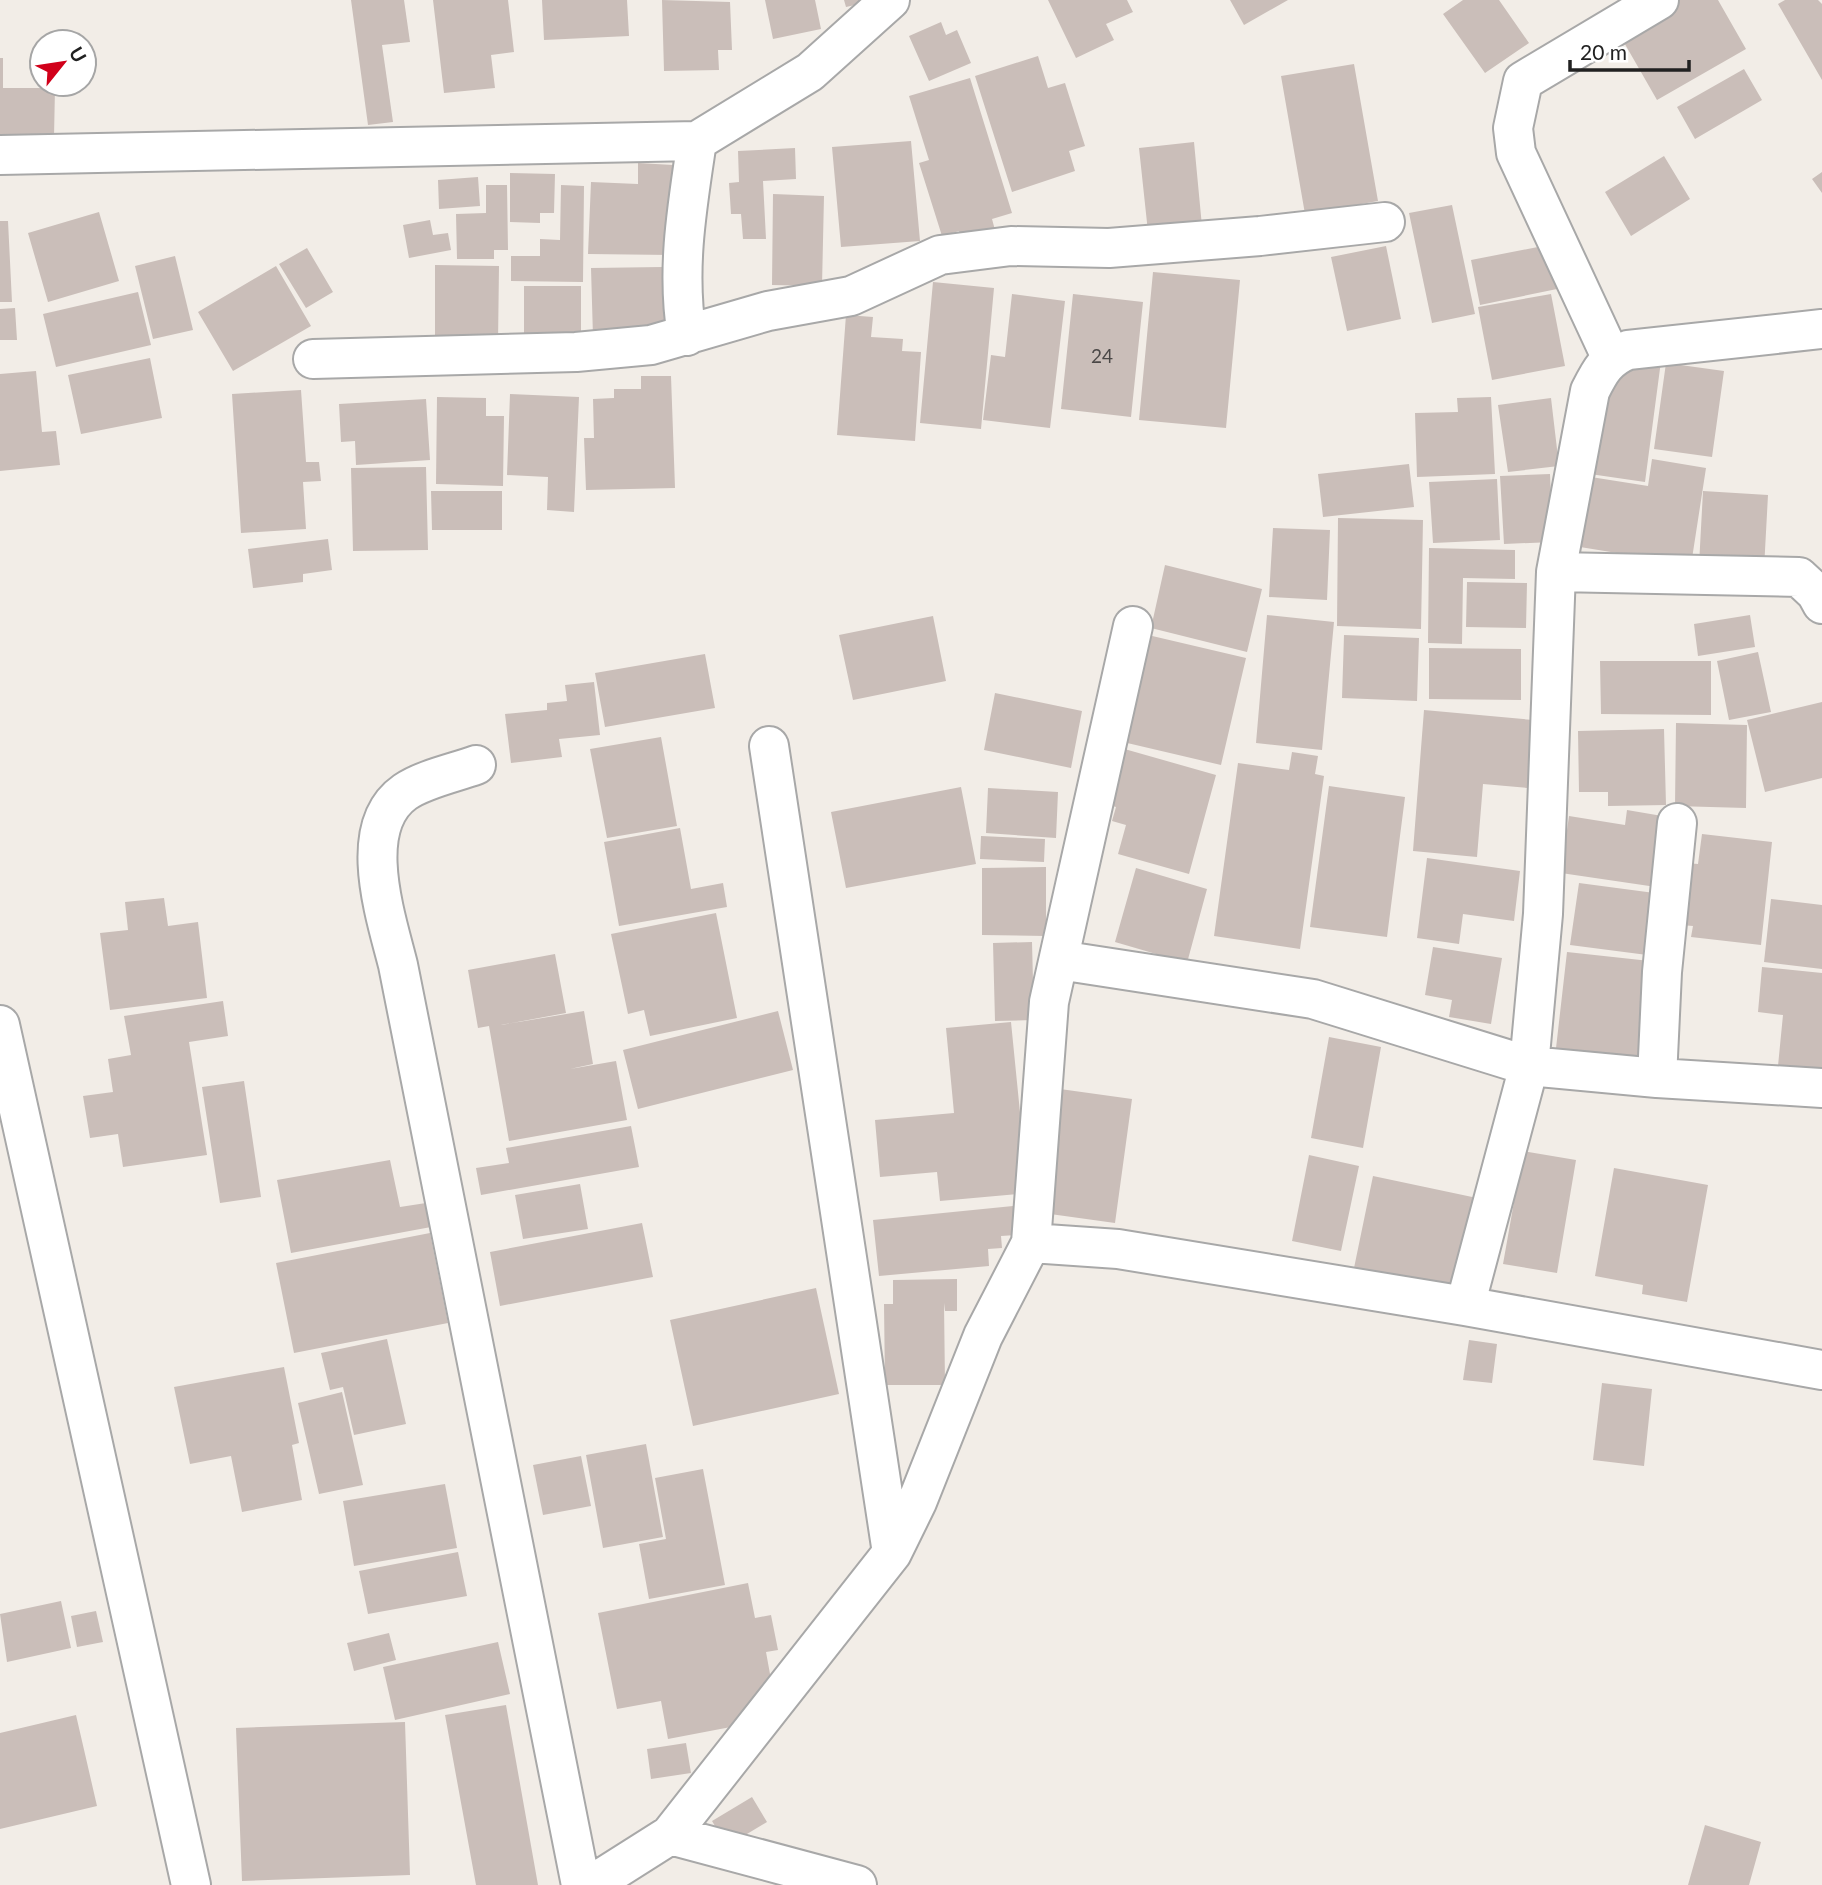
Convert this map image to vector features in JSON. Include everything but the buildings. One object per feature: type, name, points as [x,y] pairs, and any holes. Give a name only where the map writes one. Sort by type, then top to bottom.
[{"type":"street","points":[[0,155],[697,141],[810,72],[890,0]]},
{"type":"street","points":[[1611,357],[1516,153],[1513,128],[1522,81],[1659,0]]},
{"type":"street","points":[[687,335],[681,301],[683,227],[697,141]]},
{"type":"street","points":[[313,359],[576,352],[651,345],[768,311],[851,296],[940,256],[1011,246],[1109,248],[1260,236],[1385,222]]},
{"type":"street","points":[[1465,1306],[1529,1066],[1544,914],[1556,572],[1590,391],[1600,370],[1611,357],[1628,350],[1822,328]]},
{"type":"street","points":[[1556,572],[1765,574],[1799,577],[1816,593],[1822,604]]},
{"type":"street","points":[[591,1885],[670,1835],[892,1553],[917,1502],[983,1336],[1031,1243],[1049,1002],[1133,626]]},
{"type":"street","points":[[769,746],[892,1553]]},
{"type":"street","points":[[476,765],[407,791],[392,803],[383,819],[378,850],[379,887],[398,965],[581,1885]]},
{"type":"street","points":[[1657,1078],[1662,972],[1677,823]]},
{"type":"street","points":[[1059,960],[1313,999],[1529,1066],[1657,1078],[1822,1088]]},
{"type":"street","points":[[0,1025],[191,1885]]},
{"type":"street","points":[[1031,1243],[1118,1249],[1465,1306],[1822,1370]]},
{"type":"street","points":[[670,1835],[857,1885]]}]
